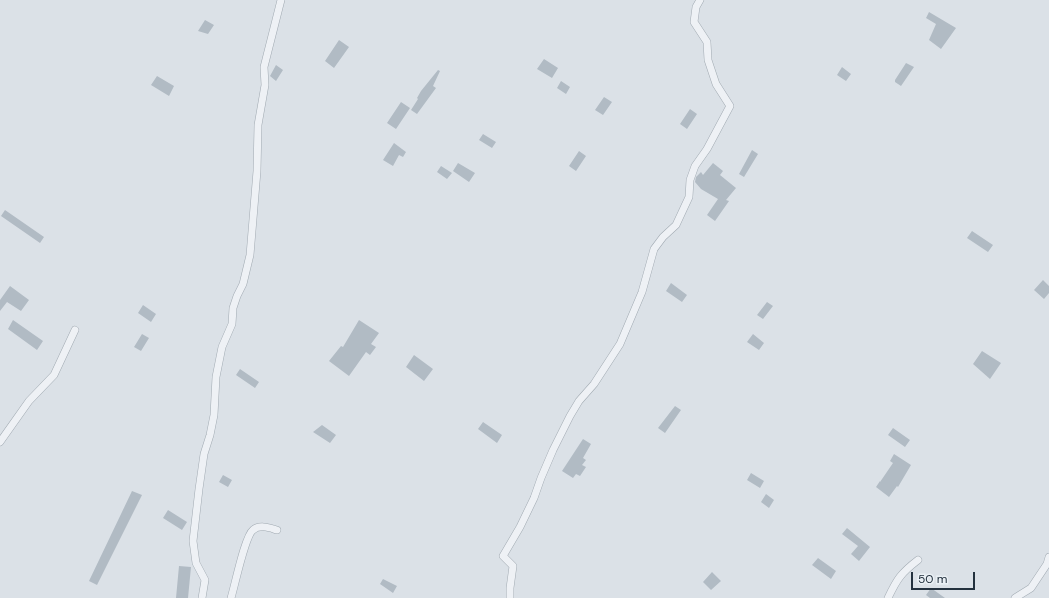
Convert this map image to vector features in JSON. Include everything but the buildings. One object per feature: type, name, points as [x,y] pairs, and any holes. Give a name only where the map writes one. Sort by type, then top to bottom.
[{"type":"street","points":[[202,598],[205,580],[196,563],[193,541],[198,490],[204,454],[210,435],[214,414],[216,377],[222,347],[232,324],[233,308],[243,284],[250,255],[257,172],[258,125],[266,85],[264,67],[281,0]]},
{"type":"street","points":[[510,598],[513,566],[502,556],[520,527],[534,498],[550,457],[570,416],[579,401],[594,384],[620,344],[642,292],[654,249],[676,224],[689,197],[690,180],[695,166],[707,149],[730,106],[716,84],[708,60],[707,42],[694,22],[696,7],[700,0]]},
{"type":"street","points":[[0,442],[29,401],[54,375],[75,330]]},
{"type":"street","points":[[231,598],[236,584],[241,560],[253,530],[262,526],[278,530]]},
{"type":"street","points":[[1015,598],[1031,588],[1047,564],[1049,557]]},
{"type":"street","points":[[888,598],[898,578],[905,569],[918,560]]}]
